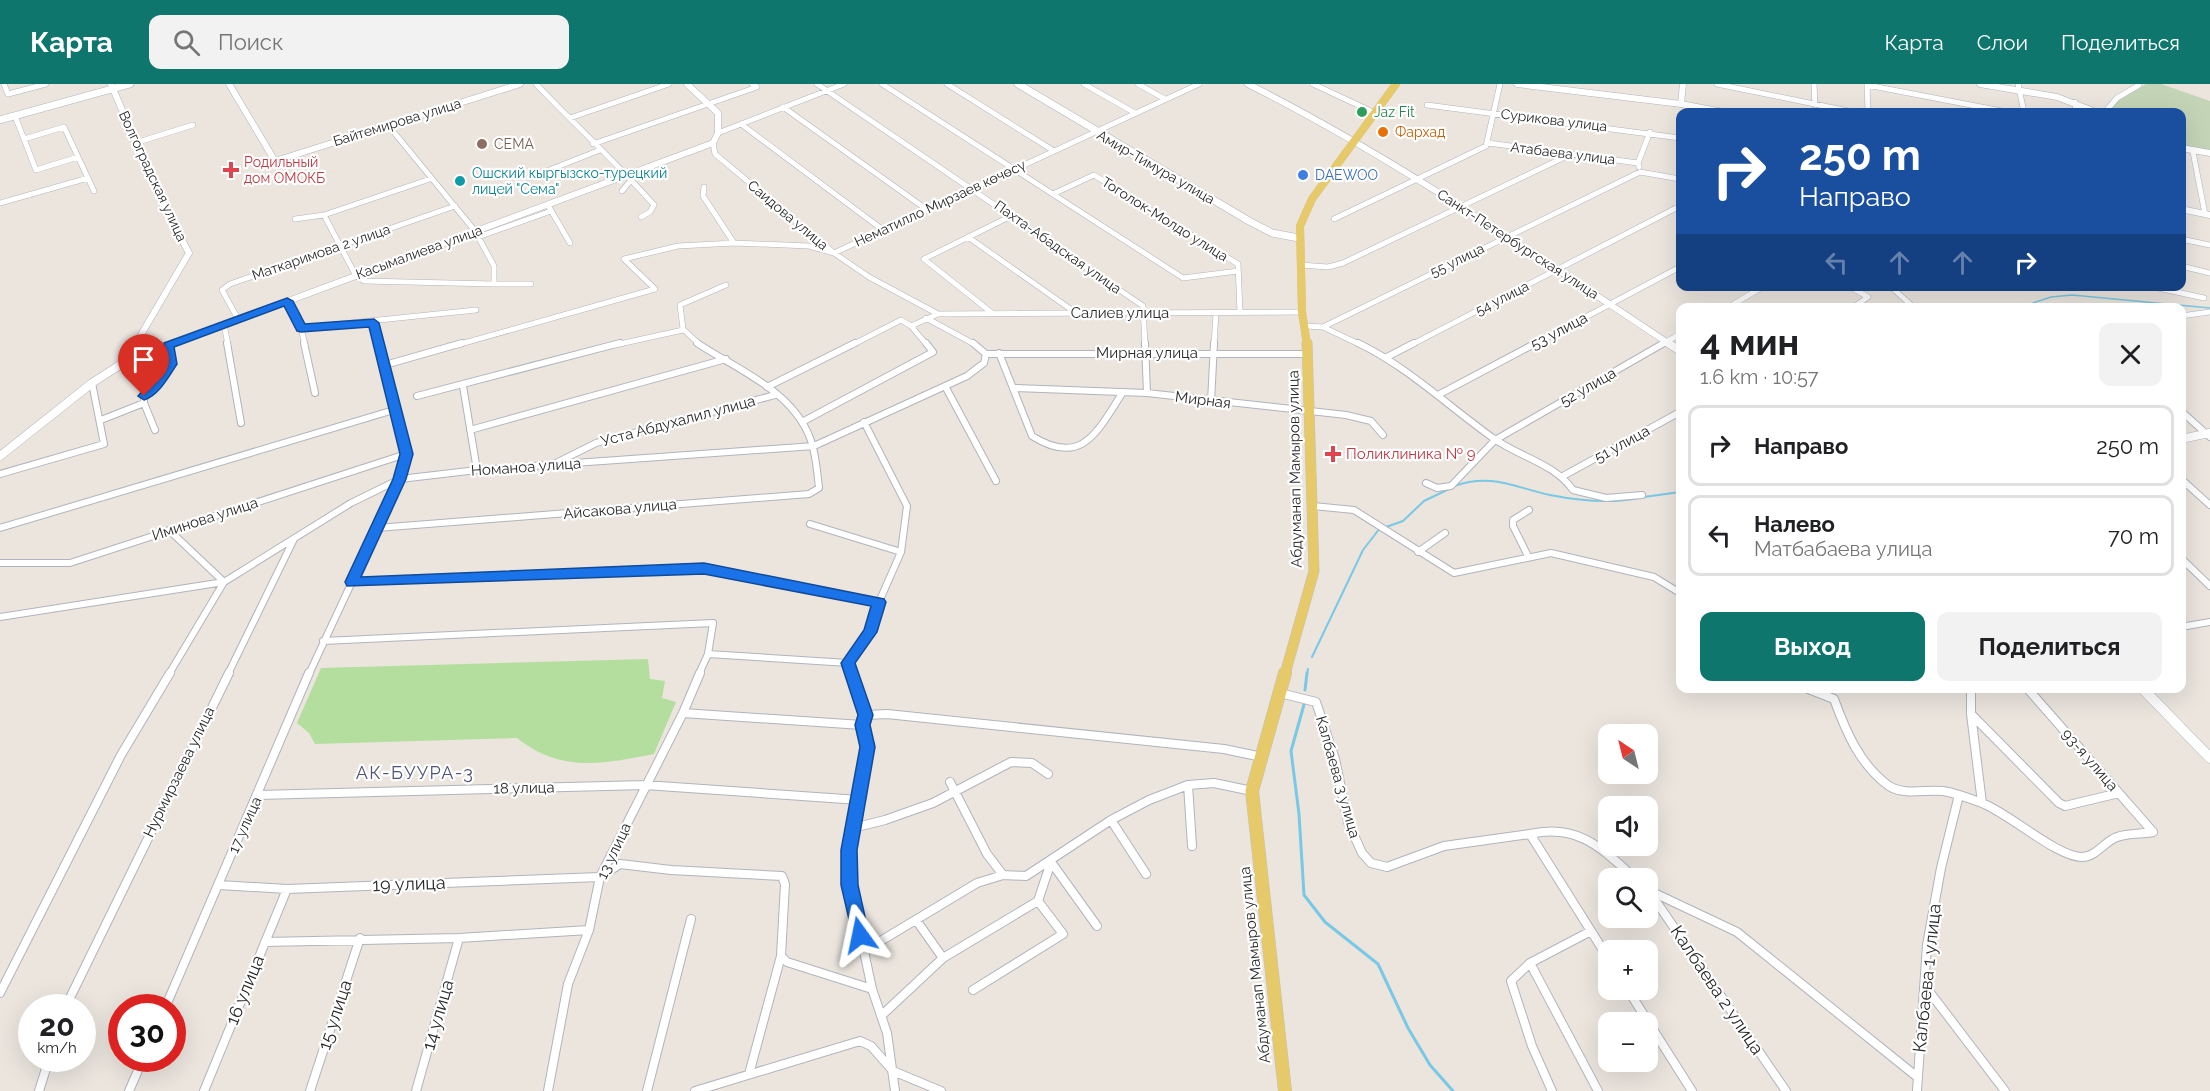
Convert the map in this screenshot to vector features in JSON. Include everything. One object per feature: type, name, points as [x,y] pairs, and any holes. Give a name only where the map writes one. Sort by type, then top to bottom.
[{"type":"main road","points":[[0,120],[112,86],[130,84]]},
{"type":"main road","name":"Амир-Тимура улица","points":[[1018,84],[1096,132],[1272,233],[1299,238]]},
{"type":"main road","name":"Абдуманап Мамыров улица","points":[[1284,1091],[1252,791],[1314,571],[1308,354],[1306,326],[1302,312],[1299,238],[1306,209],[1396,84]]},
{"type":"street","points":[[4,84],[8,94],[46,84]]},
{"type":"street","name":"Байтемирова улица","points":[[229,84],[275,161],[520,84]]},
{"type":"street","points":[[536,84],[593,144],[630,177],[654,205],[650,212],[641,217]]},
{"type":"street","points":[[570,118],[669,84]]},
{"type":"street","points":[[687,84],[718,113],[718,133],[713,143]]},
{"type":"street","points":[[593,144],[711,105],[757,87],[752,84]]},
{"type":"street","name":"Пахта-Абадская улица","points":[[817,84],[1013,215],[1143,306],[1142,313]]},
{"type":"street","points":[[718,133],[844,84]]},
{"type":"street","name":"Тоголок-Молдо улица","points":[[882,84],[1183,278],[1238,271]]},
{"type":"street","points":[[947,84],[1054,151]]},
{"type":"street","points":[[1084,84],[1136,113]]},
{"type":"street","points":[[1138,84],[1165,99]]},
{"type":"street","points":[[1184,84],[1190,88]]},
{"type":"street","name":"Нематилло Мирзаев көчөсү","points":[[834,253],[970,188],[1199,84]]},
{"type":"street","name":"Санкт-Петербургская улица","points":[[1248,84],[1419,179],[1676,348]]},
{"type":"street","points":[[1313,84],[1375,113]]},
{"type":"street","points":[[1334,219],[1486,146],[1500,84]]},
{"type":"street","points":[[1517,84],[1700,108]]},
{"type":"street","points":[[1680,104],[1683,84]]},
{"type":"street","points":[[1717,84],[1736,86],[1831,108]]},
{"type":"street","points":[[1814,84],[1815,105]]},
{"type":"street","points":[[1980,84],[2075,102],[2088,108]]},
{"type":"street","points":[[2018,84],[2023,108]]},
{"type":"street","points":[[1868,108],[1867,85],[1986,108]]},
{"type":"street","points":[[2108,108],[2117,98],[2139,85]]},
{"type":"street","name":"Волгоградская улица","points":[[112,86],[135,143],[189,253],[126,361]]},
{"type":"street","points":[[2075,102],[2076,108]]},
{"type":"street","name":"Сурикова улица","points":[[1427,105],[1650,132],[1676,137]]},
{"type":"street","points":[[783,107],[926,209]]},
{"type":"street","points":[[15,116],[36,170],[78,157]]},
{"type":"street","points":[[741,124],[883,230]]},
{"type":"street","points":[[135,143],[193,125]]},
{"type":"street","points":[[388,125],[477,234],[494,266],[494,284]]},
{"type":"street","points":[[24,139],[64,127],[94,192]]},
{"type":"street","points":[[1650,132],[1638,163],[1640,172],[1676,178]]},
{"type":"street","name":"Касымалиева улица","points":[[126,361],[549,208],[713,143]]},
{"type":"street","name":"Саидова улица","points":[[713,143],[715,154],[834,253],[869,278],[938,314]]},
{"type":"street","name":"Атабаева улица","points":[[1488,143],[1638,163]]},
{"type":"street","points":[[529,178],[600,150]]},
{"type":"street","points":[[2186,150],[2210,153]]},
{"type":"street","points":[[2186,210],[2207,214],[2193,152]]},
{"type":"street","points":[[1300,265],[1328,267],[1343,263],[1571,154]]},
{"type":"street","name":"55 улица","points":[[1306,326],[1323,327],[1505,236],[1640,172]]},
{"type":"street","name":"Тоголок-Молдо улица","points":[[1053,194],[1094,175],[1238,264],[1240,312]]},
{"type":"street","points":[[622,191],[630,177]]},
{"type":"street","points":[[0,203],[88,178]]},
{"type":"street","points":[[294,219],[324,215],[430,179]]},
{"type":"street","points":[[704,187],[703,196],[734,243]]},
{"type":"street","name":"Маткаримова 2 улица","points":[[238,319],[222,290],[224,287],[455,206]]},
{"type":"street","points":[[549,208],[570,243]]},
{"type":"street","name":"54 улица","points":[[1387,357],[1676,208]]},
{"type":"street","points":[[324,215],[356,276],[364,281],[531,284]]},
{"type":"street","points":[[992,313],[924,259],[1013,215]]},
{"type":"street","points":[[968,237],[1076,313]]},
{"type":"street","points":[[2186,240],[2210,245]]},
{"type":"street","points":[[385,365],[655,289],[624,259],[660,249],[704,242],[753,246],[804,243],[834,253]]},
{"type":"street","points":[[2186,267],[2210,273]]},
{"type":"street","name":"53 улица","points":[[1438,395],[1676,269]]},
{"type":"street","points":[[726,285],[680,305],[679,314],[683,330],[698,346],[726,359],[767,387],[802,422],[814,446]]},
{"type":"street","points":[[1735,303],[1756,291]]},
{"type":"street","points":[[1858,291],[1868,297],[1859,303]]},
{"type":"street","points":[[1896,291],[1909,303]]},
{"type":"street","points":[[2172,291],[2204,298]]},
{"type":"street","points":[[287,301],[301,328],[315,393]]},
{"type":"street","points":[[301,328],[374,323],[476,310]]},
{"type":"street","name":"Салиев улица","points":[[938,314],[1302,312]]},
{"type":"street","points":[[2186,315],[2210,312]]},
{"type":"street","points":[[1142,313],[1147,393]]},
{"type":"street","points":[[1211,402],[1216,313]]},
{"type":"street","name":"Уста Абдухалил улица","points":[[767,387],[901,320],[911,326],[938,314]]},
{"type":"street","points":[[926,318],[980,347],[986,354]]},
{"type":"street","points":[[374,323],[397,409],[406,454]]},
{"type":"street","points":[[225,324],[241,423]]},
{"type":"street","points":[[802,422],[933,352],[911,326]]},
{"type":"street","points":[[1323,327],[1387,357],[1495,440],[1563,476],[1573,490],[1606,498],[1642,495]]},
{"type":"street","points":[[417,396],[463,386],[656,334],[683,330]]},
{"type":"street","name":"52 улица","points":[[1426,483],[1437,488],[1451,486],[1495,440],[1676,336]]},
{"type":"street","points":[[155,430],[144,403],[144,396],[172,364],[168,345]]},
{"type":"street","points":[[999,353],[1015,388],[1032,436],[1042,443],[1070,448],[1085,444],[1123,392]]},
{"type":"street","name":"Мирная улица","points":[[986,354],[1308,354]]},
{"type":"street","name":"Номаноа улица","points":[[0,616],[224,582],[351,503],[400,479],[477,470],[814,446],[967,376],[984,363],[986,354]]},
{"type":"street","points":[[470,430],[726,359]]},
{"type":"street","points":[[0,456],[92,383],[126,361]]},
{"type":"street","points":[[0,474],[104,444],[92,383]]},
{"type":"street","points":[[463,386],[477,470]]},
{"type":"street","points":[[945,386],[996,482]]},
{"type":"street","name":"Мирная","points":[[1015,388],[1147,393],[1310,412],[1371,421],[1383,435]]},
{"type":"street","name":"Уста Абдухалил улица","points":[[551,466],[596,443],[774,395]]},
{"type":"street","points":[[101,420],[144,403]]},
{"type":"street","points":[[0,528],[397,409]]},
{"type":"street","name":"51 улица","points":[[1563,476],[1676,414]]},
{"type":"street","points":[[2186,415],[2209,435]]},
{"type":"street","points":[[848,663],[870,632],[879,602],[901,552],[907,506],[864,422]]},
{"type":"street","points":[[2186,438],[2209,435]]},
{"type":"street","name":"Айсакова улица","points":[[377,528],[809,494],[819,488],[814,446]]},
{"type":"street","name":"17 улица","points":[[171,994],[323,641],[400,479],[406,454]]},
{"type":"street","name":"Иминова улица","points":[[0,562],[70,562],[406,454]]},
{"type":"street","points":[[2186,483],[2210,505]]},
{"type":"street","points":[[1313,506],[1354,510],[1454,573],[1551,553],[1580,557],[1654,577],[1676,591]]},
{"type":"street","points":[[1528,556],[1513,526],[1513,520],[1529,510]]},
{"type":"street","points":[[810,524],[901,552]]},
{"type":"street","points":[[0,993],[121,755],[224,582],[169,530]]},
{"type":"street","points":[[1418,552],[1444,533]]},
{"type":"street","name":"Нурмирзаева улица","points":[[71,994],[294,537]]},
{"type":"street","points":[[2186,563],[2210,586]]},
{"type":"street","points":[[352,582],[704,568],[879,602]]},
{"type":"street","points":[[2186,626],[2210,621]]},
{"type":"street","name":"13 улица","points":[[323,641],[713,622],[708,654],[683,713],[600,877],[589,930],[568,984],[548,1091]]},
{"type":"street","points":[[708,654],[848,663]]},
{"type":"street","points":[[848,663],[866,715],[862,725],[867,747],[849,850],[849,885],[872,989],[887,1033],[895,1091]]},
{"type":"street","name":"Калбаева 3 улица","points":[[1280,693],[1316,702],[1334,757],[1342,800],[1357,847],[1374,864],[1389,867],[1430,849],[1464,841],[1530,834]]},
{"type":"street","points":[[1824,693],[1834,699],[1846,732],[1867,766],[1891,787],[1905,791],[1944,791],[1983,802],[1971,714],[1971,693]]},
{"type":"street","name":"93-я улица","points":[[1983,802],[2008,815],[2058,849],[2082,857],[2100,850],[2116,837],[2153,832],[2031,693]]},
{"type":"street","points":[[2147,693],[2210,758]]},
{"type":"street","points":[[683,713],[862,725]]},
{"type":"street","points":[[1971,714],[2059,803],[2065,806],[2118,793]]},
{"type":"street","points":[[866,715],[911,716],[1212,748],[1262,756]]},
{"type":"street","points":[[853,828],[884,821],[952,792],[1012,762],[1034,762],[1046,769],[1048,774]]},
{"type":"street","points":[[950,782],[952,792],[987,854],[1003,875]]},
{"type":"street","points":[[864,951],[977,883],[1003,875],[1026,876],[1051,862],[1075,842],[1149,800],[1188,785],[1214,783],[1252,791]]},
{"type":"street","name":"18 улица","points":[[258,795],[645,785],[859,800]]},
{"type":"street","points":[[1188,785],[1192,846]]},
{"type":"street","name":"Калбаева 1 улица","points":[[1917,1091],[1916,1076],[1927,945],[1933,908],[1959,795]]},
{"type":"street","points":[[1111,820],[1146,874]]},
{"type":"street","points":[[1598,942],[1530,834],[1555,829],[1575,831],[1622,868]]},
{"type":"street","points":[[882,1016],[943,958],[1038,901],[1051,862]]},
{"type":"street","points":[[1051,862],[1097,926]]},
{"type":"street","points":[[600,877],[620,864],[671,870],[782,876],[785,884],[781,956],[749,1074]]},
{"type":"street","name":"19 улица","points":[[219,885],[287,889],[600,877]]},
{"type":"street","name":"16 улица","points":[[204,1091],[287,889]]},
{"type":"street","points":[[1658,895],[1737,932],[1916,1076]]},
{"type":"street","points":[[974,990],[1063,934],[1038,901]]},
{"type":"street","name":"Калбаева 2 улица","points":[[1658,906],[1786,1091]]},
{"type":"street","points":[[647,1091],[691,919]]},
{"type":"street","points":[[916,920],[943,958]]},
{"type":"street","points":[[265,942],[360,938],[459,939],[589,930]]},
{"type":"street","points":[[1552,1091],[1532,1046],[1511,981],[1530,963],[1591,931]]},
{"type":"street","name":"15 улица","points":[[310,1091],[360,938]]},
{"type":"street","name":"14 улица","points":[[416,1091],[459,939]]},
{"type":"street","points":[[781,956],[787,962],[872,989]]},
{"type":"street","points":[[1530,963],[1542,990],[1598,1091]]},
{"type":"street","points":[[1925,986],[2006,1091]]},
{"type":"street","points":[[1634,1000],[1692,1091]]},
{"type":"street","points":[[695,1091],[861,1041],[871,1046],[893,1071],[941,1091]]},
{"type":"street","points":[[39,1091],[45,1072]]},
{"type":"street","points":[[129,1091],[137,1072]]},
{"type":"green space","points":[[2146,84],[2161,84],[2210,101],[2210,150],[2186,146],[2186,108],[2110,108],[2115,101]]},
{"type":"green space","points":[[648,659],[650,679],[665,681],[662,698],[676,702],[654,754],[635,758],[600,763],[566,761],[550,757],[517,738],[315,744],[309,733],[297,723],[321,668]]},
{"type":"waterway","points":[[2033,303],[2051,297],[2072,295],[2157,303]]},
{"type":"waterway","points":[[2186,306],[2210,308]]},
{"type":"waterway","points":[[1454,486],[1468,482],[1491,481],[1583,500],[1617,501],[1639,498]]},
{"type":"waterway","points":[[1386,527],[1403,521],[1424,501],[1449,489]]},
{"type":"waterway","points":[[1644,497],[1676,493]]},
{"type":"waterway","points":[[1312,657],[1363,550],[1380,528]]},
{"type":"waterway","points":[[1307,674],[1308,669]]},
{"type":"waterway","points":[[1305,690],[1307,673]]},
{"type":"waterway","points":[[1305,701],[1291,751],[1299,814],[1304,895],[1325,922],[1378,964],[1408,1028],[1430,1065],[1453,1091]]},
{"type":"place","name":"Jaz Fit","points":[[1362,112]]},
{"type":"place","name":"Фархад","points":[[1383,132]]},
{"type":"place","name":"СЕМА","points":[[482,144]]},
{"type":"place","name":"Родильный дом ОМОКБ","points":[[231,170]]},
{"type":"place","name":"DAEWOO","points":[[1303,175]]},
{"type":"place","name":"Ошский кыргызско-турецкий лицей \"Сема\"","points":[[460,181]]},
{"type":"place","name":"Поликлиника № 9","points":[[1333,454]]},
{"type":"district","name":"АК-БУУРА-3","points":[[415,773]]},
{"type":"route","points":[[144,396],[172,364],[168,345],[287,301],[301,328],[374,323],[397,409],[406,454],[400,479],[352,582],[704,568],[879,602],[870,632],[848,663],[866,715],[862,725],[867,747],[849,850],[849,885],[860,935]]}]
